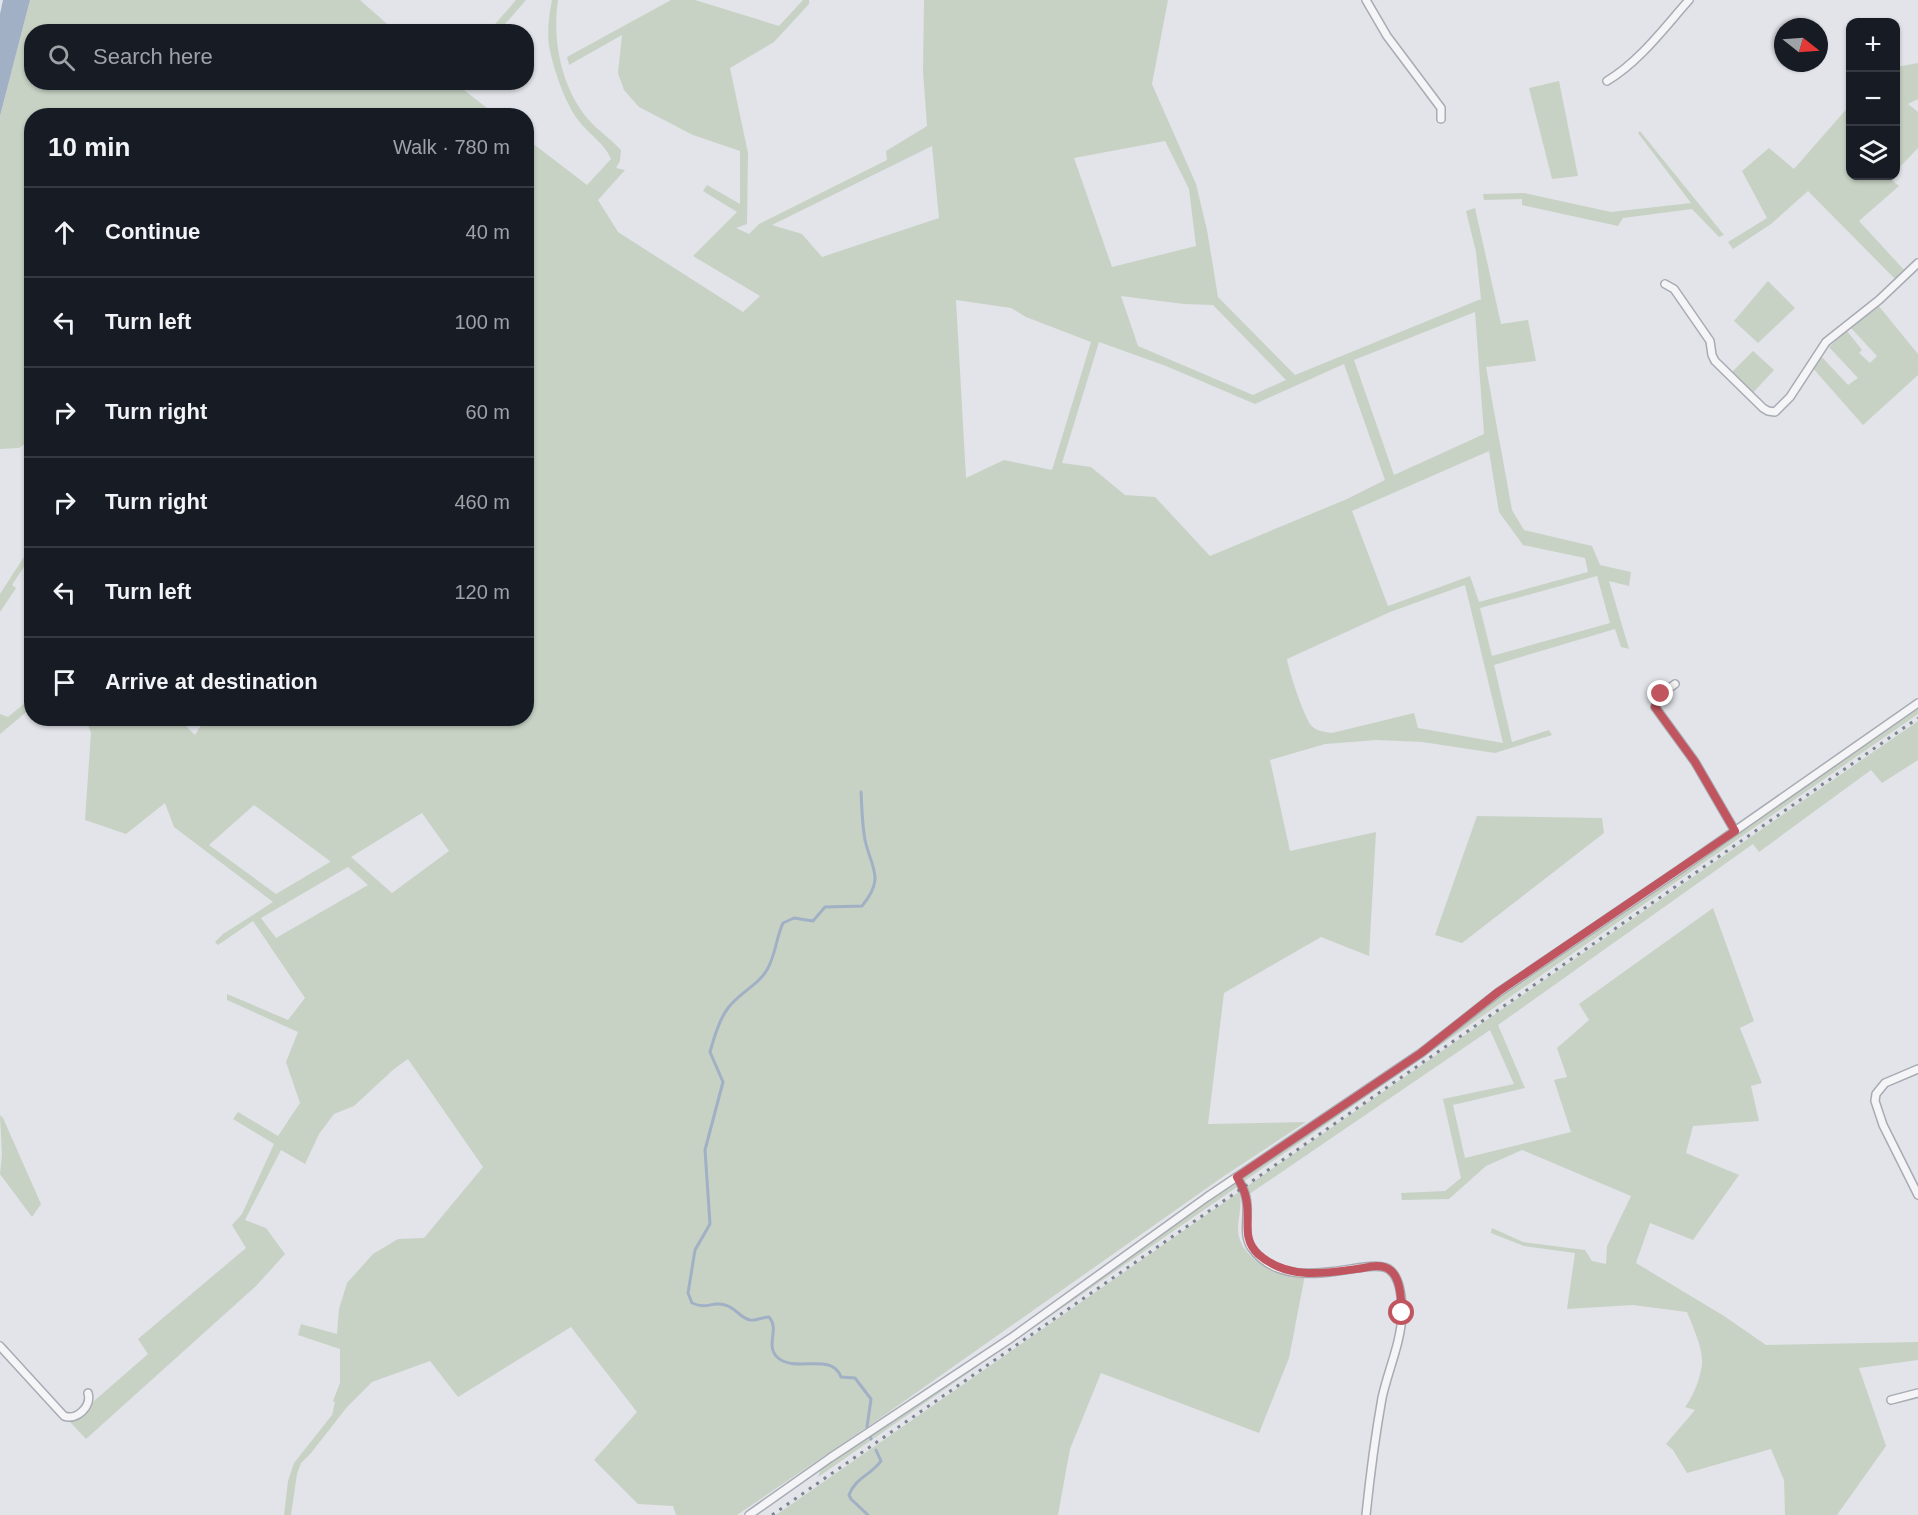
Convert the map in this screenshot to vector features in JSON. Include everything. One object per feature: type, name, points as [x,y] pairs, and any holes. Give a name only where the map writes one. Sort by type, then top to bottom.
[{"type":"street","points":[[1366,0],[1387,36],[1441,108],[1442,119]]},
{"type":"street","points":[[1608,81],[1618,75],[1639,55],[1689,0]]},
{"type":"street","points":[[1665,284],[1674,289],[1710,341],[1715,361],[1763,408],[1775,412],[1790,397],[1826,342],[1879,300],[1918,263]]},
{"type":"street","points":[[1675,684],[1661,694],[1655,707],[1695,762],[1735,831]]},
{"type":"street","points":[[749,1515],[865,1434],[1011,1338],[1237,1177],[1421,1053],[1498,992],[1918,703]]},
{"type":"street","points":[[1918,1070],[1885,1083],[1876,1094],[1875,1101],[1883,1125],[1918,1195]]},
{"type":"street","points":[[1237,1177],[1246,1197],[1247,1236],[1250,1246],[1277,1267],[1300,1273],[1320,1273],[1378,1266],[1388,1268],[1396,1277],[1401,1299],[1401,1326],[1382,1397],[1366,1515]]},
{"type":"street","points":[[0,1346],[64,1416],[68,1418],[76,1416],[86,1407],[90,1398],[88,1393]]},
{"type":"street","points":[[1890,1400],[1918,1393]]},
{"type":"green space","points":[[30,0],[360,0],[387,24],[24,24],[24,90],[464,90],[487,108],[24,108],[24,445],[19,448],[0,449],[0,116]]},
{"type":"green space","points":[[516,0],[526,0],[505,24],[495,24]]},
{"type":"green space","points":[[552,0],[558,0],[556,31],[560,62],[571,92],[587,118],[621,150],[620,161],[616,168],[625,170],[598,200],[618,232],[743,312],[760,296],[693,256],[737,212],[703,191],[707,185],[740,204],[740,151],[693,135],[639,107],[624,90],[618,73],[622,35],[569,65],[567,57],[671,0],[695,0],[779,26],[803,0],[809,0],[809,4],[774,42],[730,68],[748,153],[747,224],[736,228],[749,234],[759,224],[887,160],[886,151],[927,126],[923,72],[924,0],[1168,0],[1152,84],[1196,184],[1207,230],[1218,297],[1295,375],[1481,299],[1476,252],[1466,211],[1475,208],[1501,324],[1528,320],[1536,361],[1486,367],[1512,510],[1524,530],[1592,546],[1600,565],[1631,572],[1629,586],[1609,581],[1629,649],[1621,647],[1615,629],[1494,665],[1512,742],[1549,730],[1552,735],[1495,753],[1422,742],[1377,740],[1325,744],[1270,760],[1290,851],[1376,832],[1369,956],[1321,937],[1224,993],[1208,1124],[1306,1122],[1224,1176],[886,1414],[737,1515],[676,1515],[673,1506],[638,1504],[594,1460],[637,1412],[571,1327],[458,1397],[430,1361],[372,1382],[347,1407],[301,1463],[297,1474],[291,1515],[284,1515],[288,1481],[294,1463],[332,1415],[335,1402],[333,1401],[340,1383],[340,1349],[298,1335],[301,1324],[337,1334],[339,1309],[347,1283],[373,1254],[398,1239],[424,1238],[483,1167],[408,1059],[354,1106],[334,1114],[319,1134],[305,1164],[281,1150],[245,1220],[266,1228],[285,1254],[256,1286],[86,1439],[70,1422],[148,1354],[138,1339],[246,1248],[232,1225],[242,1214],[274,1144],[233,1119],[238,1112],[278,1136],[300,1103],[286,1062],[298,1032],[227,1000],[227,994],[288,1020],[305,998],[253,921],[218,945],[215,942],[223,934],[273,902],[174,827],[165,803],[126,834],[85,820],[91,733],[88,726],[186,726],[195,735],[201,726],[534,726],[534,144],[587,185],[611,159],[578,120],[569,104],[553,64],[548,29]],"holes":[[[1165,141],[1189,189],[1196,246],[1112,267],[1074,158]],[[932,146],[939,218],[822,257],[802,234],[772,225]],[[1121,296],[1184,304],[1213,305],[1286,380],[1253,395],[1138,346]],[[956,300],[1011,308],[1026,317],[1091,342],[1052,470],[1004,460],[966,478]],[[1475,312],[1484,434],[1394,475],[1354,360]],[[1099,342],[1166,366],[1255,404],[1344,364],[1385,480],[1347,499],[1210,556],[1155,497],[1125,495],[1091,467],[1062,463]],[[1489,451],[1499,512],[1523,545],[1585,558],[1588,572],[1479,602],[1470,576],[1388,606],[1352,511]],[[1597,576],[1610,623],[1492,656],[1480,608]],[[1465,585],[1503,743],[1418,728],[1414,713],[1332,733],[1320,731],[1314,728],[1307,719],[1287,659],[1390,612]],[[254,805],[330,862],[276,894],[209,845]],[[422,813],[449,851],[392,893],[351,857]],[[348,867],[368,885],[276,938],[261,918]]]},
{"type":"green space","points":[[1918,63],[1918,99],[1908,104],[1918,112],[1918,148],[1900,167],[1900,72],[1900,66]]},
{"type":"green space","points":[[1559,81],[1578,176],[1552,179],[1529,88]]},
{"type":"green space","points":[[1846,110],[1846,180],[1892,180],[1899,186],[1859,221],[1906,272],[1897,281],[1808,191],[1771,224],[1733,249],[1728,242],[1767,218],[1742,171],[1769,148],[1794,169]]},
{"type":"green space","points":[[1640,131],[1724,235],[1719,237],[1692,209],[1623,218],[1618,226],[1522,205],[1522,199],[1484,200],[1483,194],[1524,193],[1611,212],[1691,203],[1638,133]]},
{"type":"green space","points":[[1768,281],[1795,308],[1758,343],[1734,321]]},
{"type":"green space","points":[[1877,304],[1918,354],[1918,375],[1863,425],[1811,366],[1819,354],[1848,385],[1858,378],[1829,347],[1847,331],[1862,350],[1859,353],[1870,363],[1877,356],[1851,328]]},
{"type":"green space","points":[[1753,351],[1774,370],[1749,397],[1727,377]]},
{"type":"green space","points":[[24,557],[24,567],[12,585],[16,588],[0,612],[0,594]]},
{"type":"green space","points":[[24,704],[24,714],[0,734],[0,714],[8,717]]},
{"type":"green space","points":[[1918,708],[1918,714],[1240,1184],[1241,1174]]},
{"type":"green space","points":[[1918,721],[1918,760],[1882,783],[1871,770],[1759,852],[1753,844],[1498,1025],[1525,1088],[1453,1105],[1465,1158],[1571,1132],[1554,1080],[1567,1077],[1557,1048],[1589,1020],[1579,1004],[1713,908],[1754,1021],[1740,1028],[1762,1083],[1751,1086],[1759,1121],[1693,1126],[1686,1153],[1739,1175],[1693,1240],[1650,1223],[1636,1263],[1724,1316],[1766,1345],[1918,1342],[1918,1360],[1859,1368],[1886,1446],[1837,1515],[1785,1515],[1784,1480],[1771,1449],[1687,1473],[1673,1450],[1666,1444],[1695,1410],[1685,1407],[1691,1398],[1702,1367],[1701,1350],[1687,1312],[1633,1305],[1567,1309],[1575,1253],[1524,1246],[1491,1233],[1492,1228],[1523,1242],[1585,1250],[1592,1261],[1606,1264],[1607,1246],[1631,1196],[1522,1150],[1486,1166],[1449,1199],[1402,1200],[1401,1193],[1445,1191],[1461,1178],[1443,1099],[1514,1084],[1490,1030],[1245,1197],[1243,1189]]},
{"type":"green space","points":[[1477,816],[1602,818],[1604,833],[1462,943],[1435,935]]},
{"type":"green space","points":[[0,1115],[41,1204],[32,1217],[0,1174],[2,1155]]},
{"type":"green space","points":[[1233,1182],[1237,1187],[818,1477],[822,1465]]},
{"type":"green space","points":[[1239,1192],[1239,1237],[1247,1251],[1259,1263],[1274,1271],[1305,1275],[1289,1358],[1259,1433],[1101,1373],[1070,1449],[1058,1515],[776,1515]]},
{"type":"water","points":[[3,0],[30,0],[0,116],[0,14]]},
{"type":"waterway","points":[[861,792],[865,840],[875,874],[875,881],[869,896],[862,906],[825,907],[813,921],[794,918],[783,923],[768,968],[760,979],[728,1008],[715,1035],[710,1052],[723,1082],[705,1150],[710,1224],[695,1250],[688,1293],[692,1303],[697,1305],[725,1305],[750,1320],[769,1317],[773,1327],[772,1347],[777,1357],[785,1362],[829,1365],[836,1369],[841,1377],[855,1378],[871,1399],[867,1427],[871,1439]]},
{"type":"waterway","points":[[868,1515],[849,1495],[855,1484],[881,1461],[876,1450]]},
{"type":"railway","points":[[772,1515],[1918,718]]},
{"type":"route","points":[[1402,1313],[1396,1277],[1388,1268],[1378,1266],[1300,1273],[1277,1267],[1260,1256],[1250,1246],[1247,1236],[1246,1197],[1237,1177],[1421,1053],[1498,992],[1735,831],[1695,762],[1655,707],[1661,694]]}]
